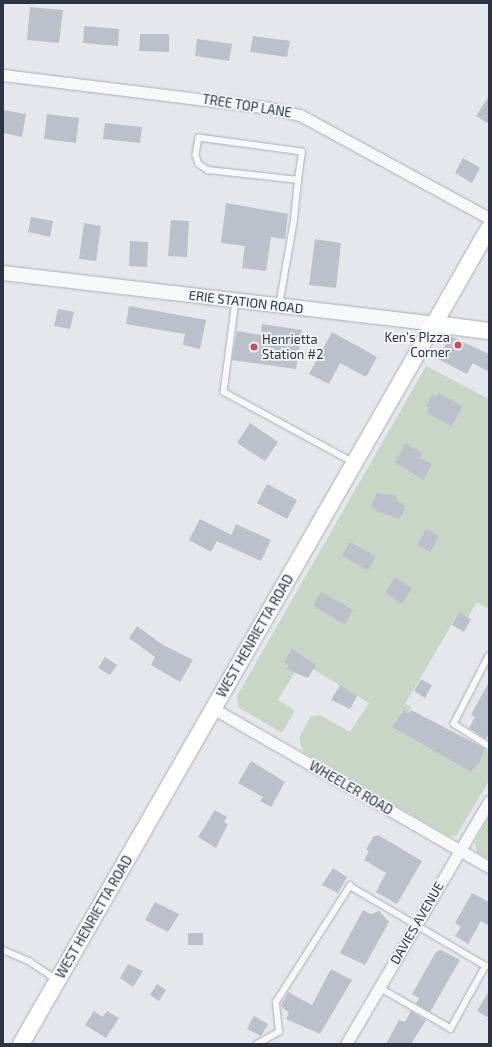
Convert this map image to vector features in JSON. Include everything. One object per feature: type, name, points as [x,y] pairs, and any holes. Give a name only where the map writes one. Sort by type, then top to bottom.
[{"type":"main road","name":"WEST HENRIETTA ROAD","points":[[21,1044],[489,228]]},
{"type":"main road","name":"ERIE STATION ROAD","points":[[435,324],[489,331]]},
{"type":"street","name":"TREE TOP LANE","points":[[3,75],[265,106],[295,113],[317,122],[489,218]]},
{"type":"street","name":"ERIE STATION ROAD","points":[[3,273],[435,324]]},
{"type":"street","name":"WHEELER ROAD","points":[[214,709],[489,867]]},
{"type":"street","name":"DAVIES AVENUE","points":[[346,1044],[489,801]]},
{"type":"lane","points":[[279,306],[298,180],[302,152],[200,138],[196,155],[199,164],[208,170],[298,180]]},
{"type":"lane","points":[[236,301],[224,392],[355,463]]},
{"type":"lane","points":[[489,656],[454,724],[489,746]]},
{"type":"lane","points":[[256,1044],[279,1032],[276,1002],[350,886],[415,926],[486,966],[451,1029],[379,988]]},
{"type":"lane","points":[[3,950],[29,961],[58,980]]},
{"type":"green space","points":[[426,366],[489,399],[489,609],[477,602],[468,617],[459,612],[405,704],[411,706],[409,714],[402,710],[392,727],[471,772],[480,762],[481,747],[489,752],[489,781],[456,836],[449,836],[303,752],[299,738],[310,717],[320,715],[350,732],[369,703],[301,662],[278,700],[295,710],[282,733],[238,707],[237,696]]},
{"type":"green space","points":[[489,816],[489,859],[477,852],[475,842]]},
{"type":"building","points":[[30,7],[63,10],[59,43],[27,40]]},
{"type":"building","points":[[84,26],[119,29],[118,46],[83,43]]},
{"type":"building","points":[[140,34],[169,34],[169,52],[139,51]]},
{"type":"building","points":[[253,36],[290,41],[287,57],[250,52]]},
{"type":"building","points":[[197,39],[232,44],[229,61],[195,56]]},
{"type":"building","points":[[489,96],[489,124],[476,116]]},
{"type":"building","points":[[3,110],[26,114],[22,137],[3,133]]},
{"type":"building","points":[[47,114],[79,118],[76,143],[44,139]]},
{"type":"building","points":[[105,123],[142,127],[140,143],[103,139]]},
{"type":"building","points":[[463,158],[480,168],[472,183],[455,173]]},
{"type":"building","points":[[226,203],[288,214],[285,239],[271,237],[266,271],[242,268],[245,246],[221,243]]},
{"type":"building","points":[[31,217],[53,221],[50,237],[28,232]]},
{"type":"building","points":[[171,220],[189,221],[187,257],[168,256]]},
{"type":"building","points":[[84,223],[101,226],[96,261],[79,259]]},
{"type":"building","points":[[315,239],[341,243],[336,288],[309,285]]},
{"type":"building","points":[[130,241],[148,242],[147,267],[129,266]]},
{"type":"building","points":[[129,306],[206,320],[200,349],[183,345],[185,334],[126,324]]},
{"type":"building","points":[[58,309],[74,312],[70,329],[54,326]]},
{"type":"building","points":[[262,324],[302,330],[296,369],[232,360],[237,331],[261,335]]},
{"type":"building","points":[[332,332],[377,357],[366,377],[340,363],[329,384],[309,374]]},
{"type":"building","name":"Ken's PIzza Corner","points":[[450,336],[489,354],[489,372],[473,363],[467,374],[438,359]]},
{"type":"building","points":[[438,393],[463,406],[452,426],[427,413],[429,408],[426,406],[432,395],[436,397]]},
{"type":"building","points":[[250,423],[278,442],[265,461],[237,443]]},
{"type":"building","points":[[405,444],[423,453],[420,458],[432,464],[423,480],[395,462]]},
{"type":"building","points":[[267,484],[297,500],[287,519],[257,503]]},
{"type":"building","points":[[377,493],[396,496],[397,501],[405,506],[403,514],[398,519],[377,511],[371,505]]},
{"type":"building","points":[[200,519],[231,535],[236,524],[271,540],[261,561],[217,541],[211,552],[189,540]]},
{"type":"building","points":[[426,529],[439,536],[430,552],[417,545]]},
{"type":"building","points":[[350,542],[376,556],[368,570],[342,556]]},
{"type":"building","points":[[395,577],[412,588],[402,604],[385,593]]},
{"type":"building","points":[[321,592],[353,610],[345,624],[313,606]]},
{"type":"building","points":[[459,612],[471,619],[464,632],[452,625]]},
{"type":"building","points":[[137,626],[163,645],[193,660],[180,682],[151,665],[155,657],[129,638]]},
{"type":"building","points":[[292,649],[316,665],[308,678],[286,669],[289,665],[284,662]]},
{"type":"building","points":[[105,657],[117,665],[110,675],[98,668]]},
{"type":"building","points":[[421,679],[432,685],[425,698],[414,691]]},
{"type":"building","points":[[489,682],[489,734],[486,739],[469,728],[475,717],[471,715]]},
{"type":"building","points":[[340,685],[357,696],[350,709],[331,700]]},
{"type":"building","points":[[403,710],[409,714],[411,710],[484,748],[480,762],[471,772],[392,727]]},
{"type":"building","points":[[251,761],[285,782],[271,807],[260,801],[263,797],[238,783]]},
{"type":"building","points":[[215,810],[227,817],[224,822],[228,824],[216,848],[198,837]]},
{"type":"building","points":[[378,835],[422,861],[397,904],[376,892],[386,873],[364,860],[369,851],[366,850],[373,837]]},
{"type":"building","points":[[333,868],[347,877],[338,893],[322,885]]},
{"type":"building","points":[[472,893],[489,902],[489,926],[481,921],[468,944],[455,936],[461,927],[455,923]]},
{"type":"building","points":[[155,902],[179,914],[168,932],[145,920]]},
{"type":"building","points":[[363,910],[371,914],[379,911],[389,922],[365,965],[340,953]]},
{"type":"building","points":[[188,933],[203,933],[203,945],[188,945]]},
{"type":"building","points":[[441,950],[460,960],[430,1012],[416,1004],[419,998],[412,994],[436,952]]},
{"type":"building","points":[[128,964],[143,971],[133,987],[120,978]]},
{"type":"building","points":[[331,969],[352,980],[320,1034],[286,1019],[289,1013],[281,1006],[288,992],[312,1005]]},
{"type":"building","points":[[157,984],[166,990],[159,1001],[150,995]]},
{"type":"building","points":[[489,991],[489,1018],[477,1011]]},
{"type":"building","points":[[94,1011],[103,1017],[107,1011],[119,1018],[106,1038],[85,1025]]},
{"type":"building","points":[[411,1011],[426,1020],[411,1044],[386,1044],[399,1020],[405,1022]]},
{"type":"building","points":[[254,1016],[268,1024],[261,1036],[247,1029]]},
{"type":"place","name":"Ken's PIzza Corner","points":[[458,345]]},
{"type":"place","name":"Henrietta Station #2","points":[[254,347]]}]
